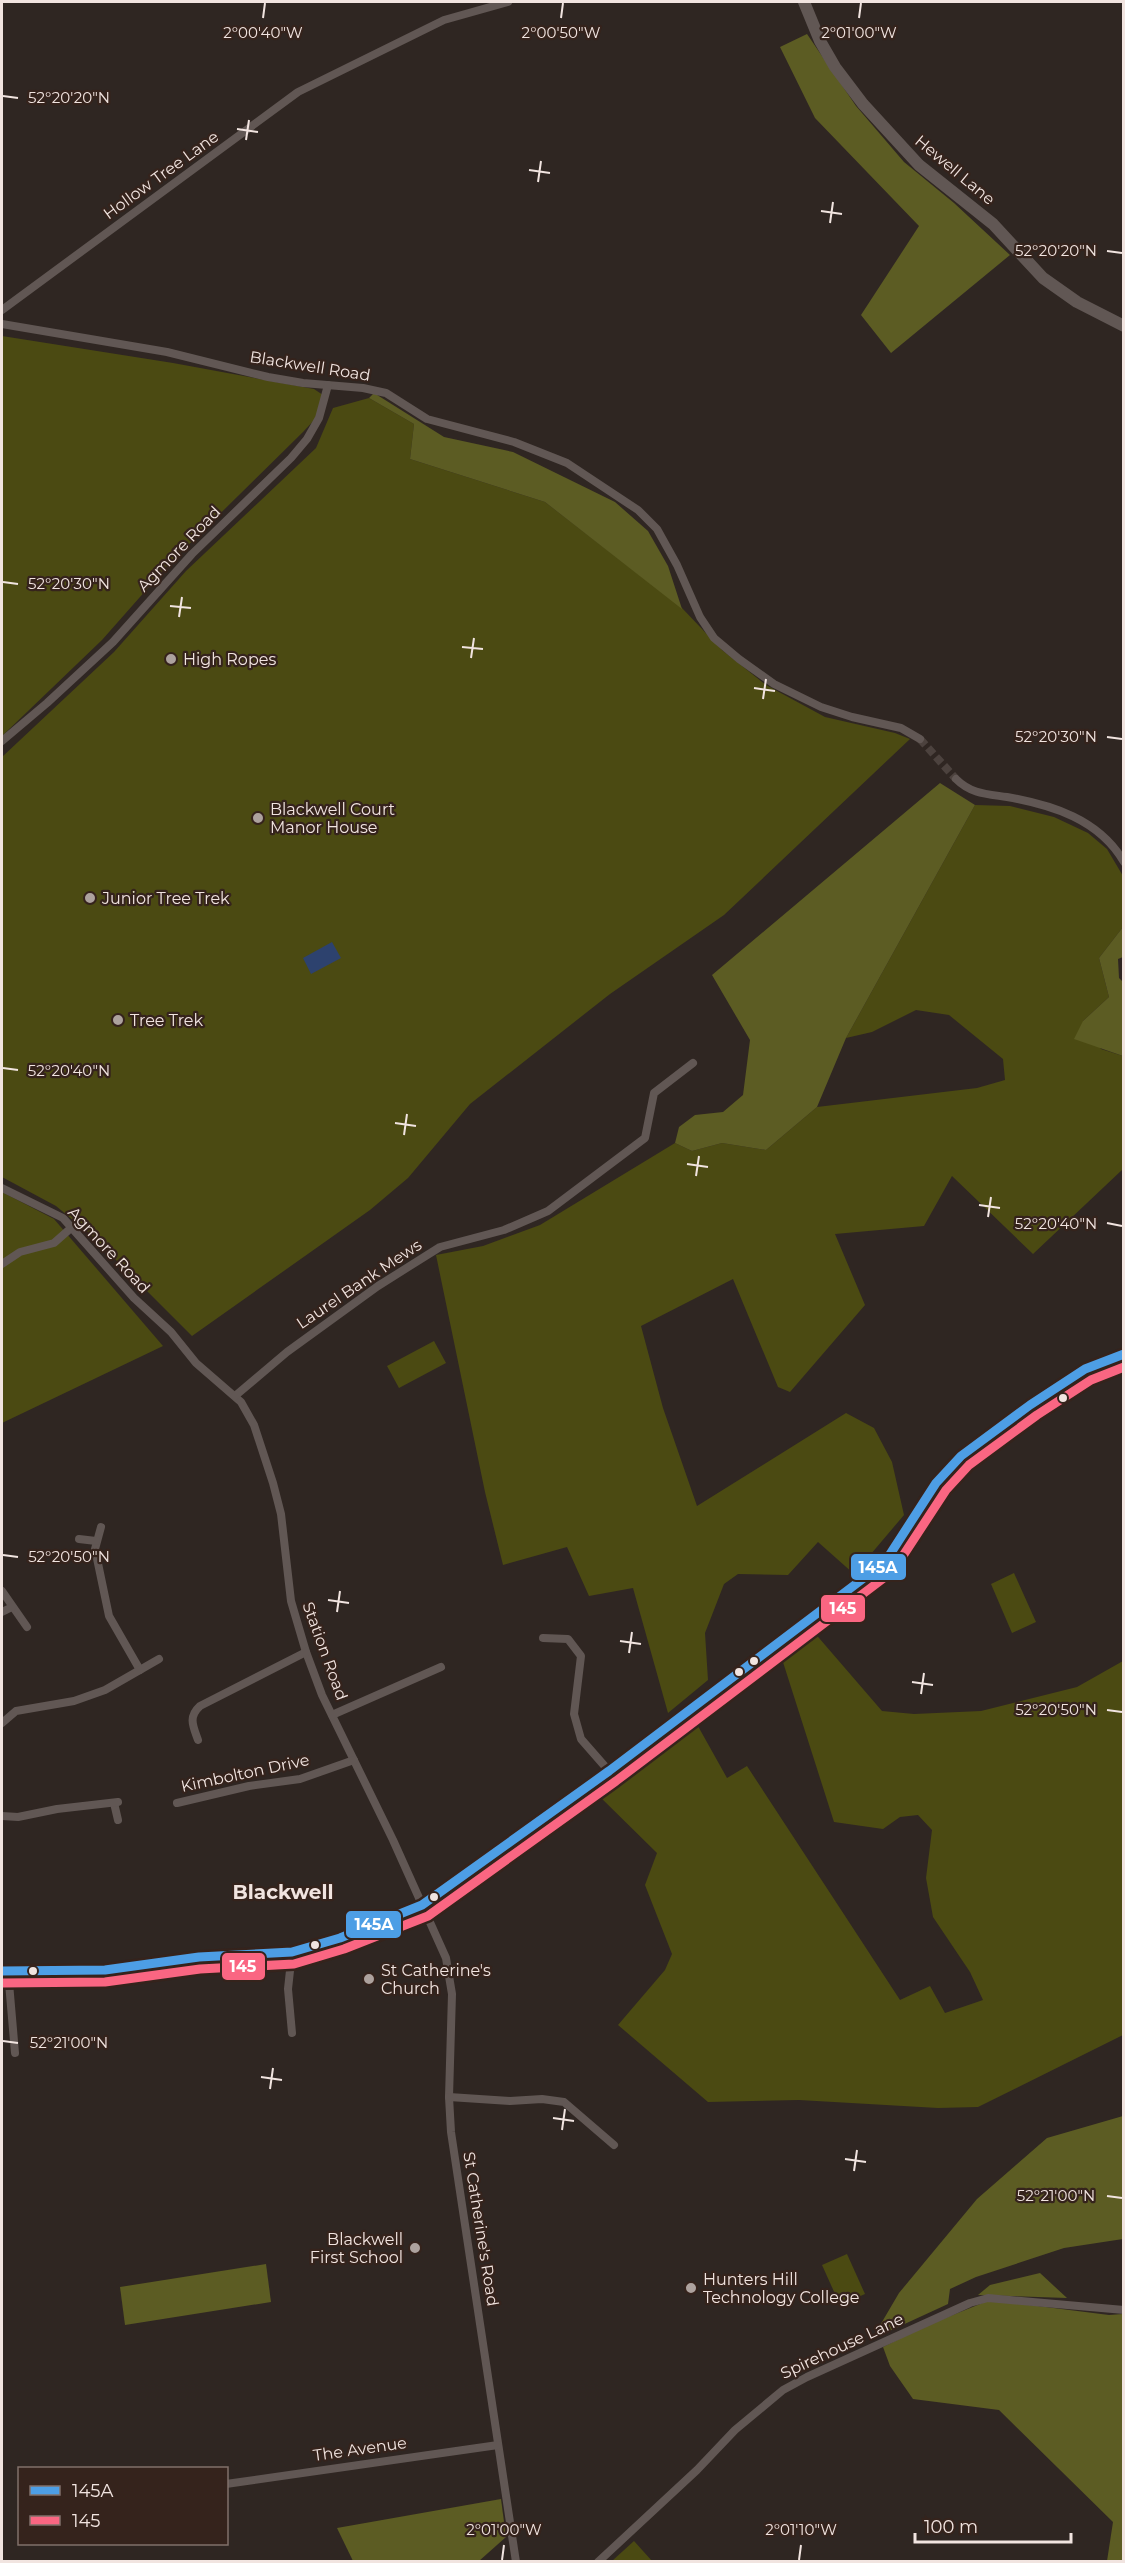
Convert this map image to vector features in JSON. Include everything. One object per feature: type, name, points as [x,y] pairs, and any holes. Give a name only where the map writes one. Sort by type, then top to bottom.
[{"type":"main road","name":"Hewell Lane","points":[[804,2],[820,41],[835,67],[863,104],[919,165],[993,224],[1023,254],[1036,271],[1056,288],[1077,302],[1124,326]]},
{"type":"street","name":"Hollow Tree Lane","points":[[2,310],[298,92],[444,20],[508,2]]},
{"type":"street","name":"Blackwell Road","points":[[2,324],[167,352],[268,377],[328,386],[363,388],[386,393],[427,419],[514,442],[567,463],[638,510],[657,529],[677,565],[699,617],[714,638],[739,659],[774,684],[821,707],[852,717],[901,728],[920,739]]},
{"type":"street","name":"Agmore Road","points":[[2,741],[113,642],[192,554],[291,458],[307,440],[319,418],[328,386]]},
{"type":"street","points":[[957,779],[970,791],[1042,805],[1073,816],[1106,837],[1124,862]]},
{"type":"street","name":"Laurel Bank Mews","points":[[235,1396],[296,1345],[378,1286],[440,1247],[495,1233],[548,1211],[645,1138],[654,1093],[693,1063]]},
{"type":"street","name":"Agmore Road","points":[[2,1188],[63,1218],[134,1298],[185,1347]]},
{"type":"street","points":[[2,1264],[20,1252],[54,1243],[71,1228]]},
{"type":"street","name":"Station Road","points":[[185,1347],[202,1370],[235,1396],[246,1409],[254,1425],[273,1483],[280,1514],[291,1601],[306,1652],[332,1715],[422,1905]]},
{"type":"street","points":[[15,2053],[5,1971],[105,1970],[199,1957],[292,1952],[340,1938],[422,1905],[609,1771],[885,1562],[936,1483],[961,1456],[1030,1405],[1085,1369],[1124,1353]]},
{"type":"street","points":[[100,1527],[95,1549],[109,1616],[140,1670]]},
{"type":"street","points":[[79,1539],[96,1541]]},
{"type":"street","points":[[2,1591],[27,1627]]},
{"type":"street","points":[[2,1612],[12,1607]]},
{"type":"street","points":[[543,1638],[568,1639],[581,1656],[574,1713],[581,1739],[609,1771]]},
{"type":"street","points":[[198,1740],[191,1721],[194,1712],[201,1706],[306,1652]]},
{"type":"street","points":[[2,1723],[16,1711],[74,1701],[105,1690],[159,1659]]},
{"type":"street","points":[[332,1715],[441,1667]]},
{"type":"street","name":"Kimbolton Drive","points":[[177,1803],[249,1786],[300,1779],[354,1760]]},
{"type":"street","points":[[2,1816],[18,1818],[57,1809],[116,1802],[118,1820]]},
{"type":"street","name":"St Catherine's Road","points":[[422,1905],[446,1958],[450,1978],[452,1994],[449,2097],[451,2132],[516,2562]]},
{"type":"street","points":[[292,1952],[288,1989],[292,2033]]},
{"type":"street","points":[[449,2097],[510,2101],[542,2099],[564,2102],[614,2145]]},
{"type":"street","name":"Spirehouse Lane","points":[[598,2562],[735,2430],[783,2390],[807,2378],[962,2306],[988,2298],[1124,2310]]},
{"type":"street","name":"The Avenue","points":[[228,2484],[498,2445]]},
{"type":"shaded area","points":[[807,34],[856,106],[904,162],[954,203],[1010,255],[891,353],[861,315],[919,226],[815,118],[780,47]]},
{"type":"shaded area","points":[[2,336],[173,363],[314,389],[323,395],[317,417],[303,432],[170,563],[102,640],[2,736]]},
{"type":"shaded area","points":[[374,393],[444,437],[513,452],[615,502],[648,531],[668,566],[682,609],[545,502],[410,459],[414,424],[369,398]]},
{"type":"shaded area","points":[[369,398],[414,424],[410,459],[545,502],[682,608],[722,650],[766,685],[825,717],[895,733],[910,739],[724,915],[610,994],[470,1104],[408,1178],[370,1210],[192,1336],[91,1235],[56,1206],[2,1177],[2,757],[114,652],[186,571],[316,448],[333,408]]},
{"type":"shaded area","points":[[940,783],[975,805],[846,1038],[817,1107],[766,1150],[722,1143],[692,1151],[675,1143],[679,1127],[695,1115],[723,1112],[743,1095],[750,1040],[712,975]]},
{"type":"shaded area","points":[[975,805],[1010,806],[1054,817],[1088,833],[1107,849],[1123,876],[1123,927],[1099,958],[1109,997],[1083,1021],[1101,1049],[1123,1056],[1123,1169],[1033,1254],[952,1176],[924,1226],[835,1234],[865,1305],[790,1392],[778,1387],[733,1279],[641,1326],[663,1408],[697,1506],[846,1413],[874,1428],[892,1462],[904,1515],[854,1574],[818,1542],[788,1575],[738,1574],[724,1584],[705,1633],[708,1680],[668,1713],[633,1588],[589,1596],[567,1547],[503,1565],[485,1492],[436,1255],[483,1246],[540,1225],[675,1143],[692,1151],[722,1143],[766,1150],[817,1107],[977,1088],[1005,1080],[1003,1059],[949,1015],[916,1010],[872,1032],[846,1038]]},
{"type":"shaded area","points":[[1123,927],[1123,957],[1118,959],[1119,978],[1123,982],[1123,1056],[1074,1039],[1083,1021],[1109,997],[1099,958]]},
{"type":"shaded area","points":[[2,1192],[54,1219],[163,1346],[2,1423]]},
{"type":"shaded area","points":[[434,1341],[446,1363],[399,1388],[387,1366]]},
{"type":"shaded area","points":[[1014,1573],[1036,1622],[1012,1633],[991,1584]]},
{"type":"shaded area","points":[[813,1631],[882,1711],[914,1714],[981,1711],[1077,1687],[1123,1661],[1123,2035],[978,2107],[938,2108],[799,2100],[708,2102],[618,2025],[665,1970],[672,1954],[645,1885],[657,1853],[594,1791],[694,1719],[727,1778],[747,1766],[900,2000],[930,1986],[945,2013],[983,2000],[970,1972],[933,1917],[926,1878],[932,1830],[918,1815],[900,1817],[883,1829],[834,1822],[782,1659]]},
{"type":"shaded area","points":[[1123,2116],[1123,2239],[1064,2248],[976,2277],[950,2289],[948,2304],[872,2339],[899,2293],[977,2199],[1047,2138]]},
{"type":"shaded area","points":[[847,2254],[865,2294],[840,2305],[822,2265]]},
{"type":"shaded area","points":[[266,2264],[271,2302],[125,2325],[120,2287]]},
{"type":"shaded area","points":[[1040,2273],[1067,2298],[978,2295],[990,2285]]},
{"type":"shaded area","points":[[990,2300],[1109,2315],[1123,2314],[1123,2561],[1107,2561],[1113,2522],[999,2410],[913,2399],[890,2366],[883,2347],[923,2327]]},
{"type":"shaded area","points":[[501,2499],[506,2537],[479,2561],[353,2561],[337,2528]]},
{"type":"shaded area","points":[[634,2541],[652,2561],[612,2561]]},
{"type":"water","points":[[332,942],[341,958],[311,974],[303,958]]},
{"type":"tunnel","points":[[920,739],[956,779]]},
{"type":"transit line","name":"145A","points":[[2,1971],[105,1970],[199,1957],[292,1952],[340,1938],[422,1905],[609,1771],[885,1562],[936,1483],[961,1456],[1030,1405],[1085,1369],[1124,1354]]},
{"type":"transit line","name":"145","points":[[2,1983],[105,1982],[200,1969],[294,1964],[344,1949],[428,1916],[616,1781],[893,1571],[946,1490],[969,1465],[1037,1415],[1091,1380],[1124,1367]]},
{"type":"place","name":"High Ropes","points":[[171,659]]},
{"type":"place","name":"Blackwell Court Manor House","points":[[258,818]]},
{"type":"place","name":"Junior Tree Trek","points":[[90,898]]},
{"type":"place","name":"Tree Trek","points":[[118,1020]]},
{"type":"place","name":"St Catherine's Church","points":[[369,1979]]},
{"type":"place","name":"Blackwell First School","points":[[415,2248]]},
{"type":"place","name":"Hunters Hill Technology College","points":[[691,2288]]},
{"type":"district","name":"Blackwell","points":[[283,1892]]}]
